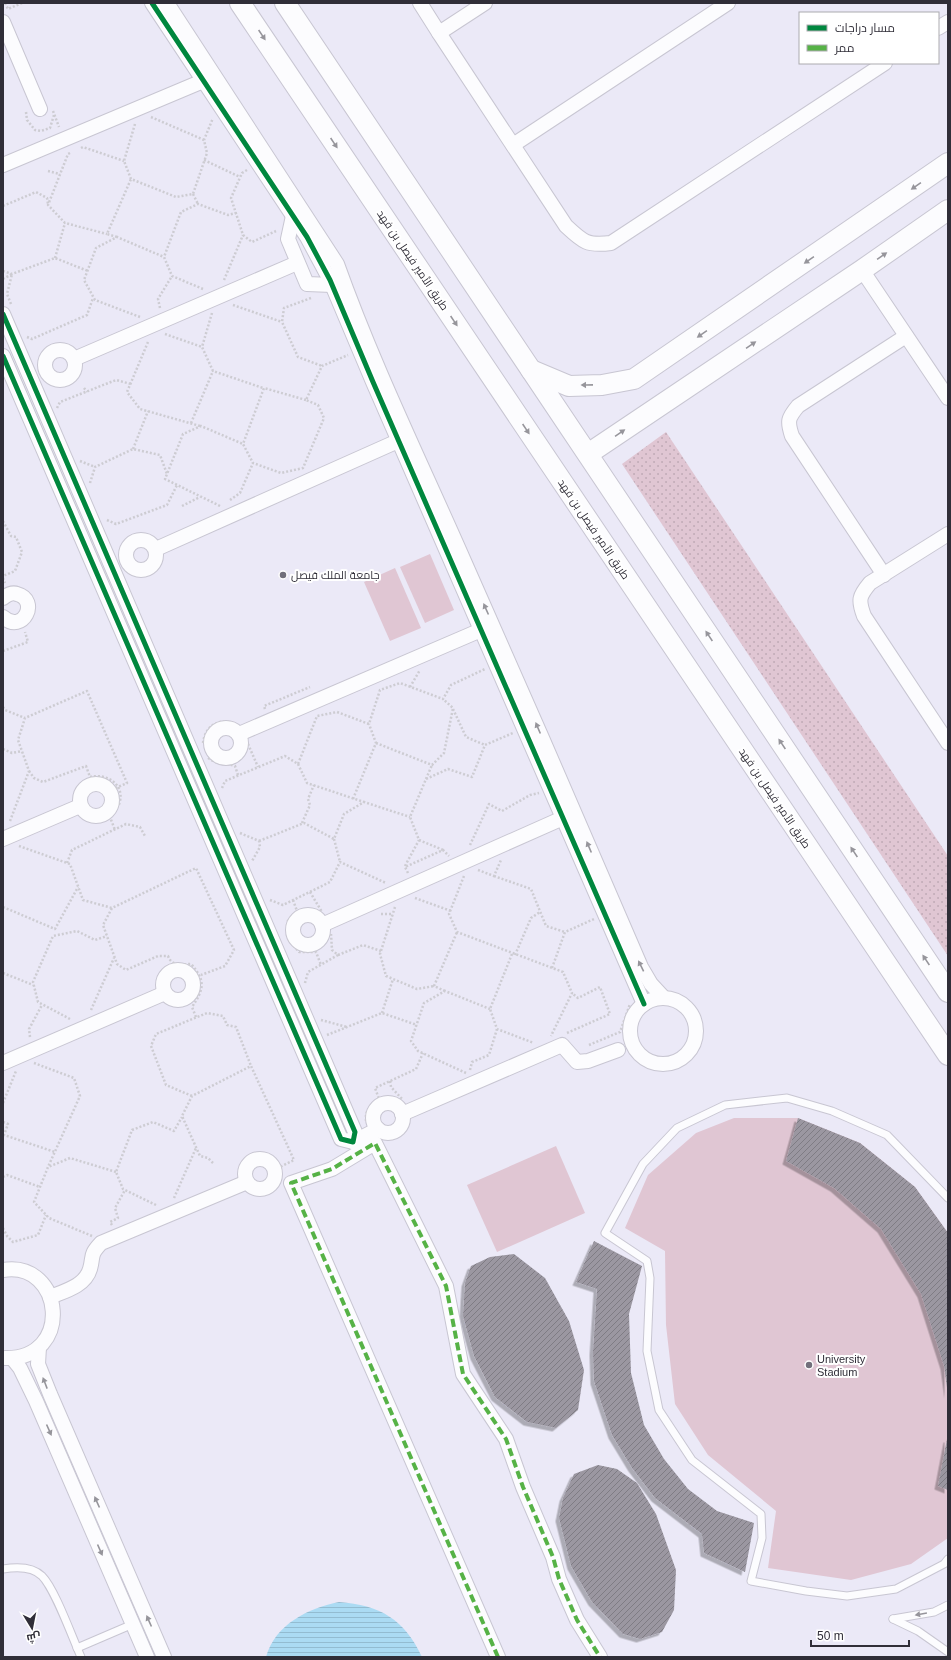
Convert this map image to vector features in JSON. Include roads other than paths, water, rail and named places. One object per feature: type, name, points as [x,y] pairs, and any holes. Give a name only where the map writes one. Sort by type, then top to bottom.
[{"type":"main road","name":"طريق الأمير فيصل بن فهد","points":[[240,3],[948,1055]]},
{"type":"main road","points":[[286,3],[948,992]]},
{"type":"main road","points":[[531,370],[569,386],[602,385],[634,379],[948,163]]},
{"type":"main road","points":[[588,454],[862,270],[948,210]]},
{"type":"street","points":[[152,3],[307,237],[332,285],[351,351],[398,441],[563,818],[637,1004],[636,1012],[631,1022],[631,1038],[638,1053],[647,1060],[657,1063],[668,1063],[679,1059],[687,1053],[693,1044],[696,1033],[695,1023],[684,1005],[674,1000],[664,998],[653,999],[637,1004]]},
{"type":"street","points":[[167,3],[337,264],[350,300],[386,385],[518,682],[641,967],[651,984],[664,998]]},
{"type":"street","points":[[420,3],[566,226],[582,241],[593,245],[611,243],[883,64]]},
{"type":"street","points":[[439,33],[485,3]]},
{"type":"street","points":[[513,145],[722,5]]},
{"type":"street","points":[[3,22],[40,109]]},
{"type":"street","points":[[939,27],[948,22]]},
{"type":"street","points":[[3,165],[203,81]]},
{"type":"street","points":[[293,216],[288,239],[307,284],[332,285]]},
{"type":"street","points":[[74,359],[297,263]]},
{"type":"street","points":[[862,270],[948,398]]},
{"type":"street","points":[[7,311],[315,1040],[350,1138]]},
{"type":"street","points":[[884,575],[792,436],[789,425],[790,416],[798,406],[906,336]]},
{"type":"street","points":[[3,356],[350,1138]]},
{"type":"street","points":[[156,549],[398,441]]},
{"type":"street","points":[[948,534],[870,584],[861,594],[859,604],[864,616],[948,743]]},
{"type":"street","points":[[3,598],[9,594],[18,594],[26,600],[28,609],[25,618],[16,622],[7,621],[3,617]]},
{"type":"street","points":[[239,734],[481,630]]},
{"type":"street","points":[[99,784],[114,789],[111,805],[104,814],[99,816],[88,814],[80,806],[79,801],[82,791],[89,785],[99,784]]},
{"type":"street","points":[[8,837],[80,806]]},
{"type":"street","points":[[327,927],[563,818]]},
{"type":"street","points":[[3,1063],[165,993]]},
{"type":"street","points":[[402,1114],[562,1045],[568,1054],[577,1062],[588,1061],[618,1050],[631,1038]]},
{"type":"street","points":[[618,1050],[638,1053]]},
{"type":"street","points":[[387,1104],[396,1106],[402,1114],[402,1123],[396,1130],[387,1133],[378,1129],[373,1116],[378,1108],[387,1104]]},
{"type":"street","points":[[350,1138],[378,1129]]},
{"type":"street","points":[[498,1657],[290,1183],[332,1170],[375,1143],[446,1286],[463,1374],[506,1439],[523,1487],[553,1557],[559,1579],[577,1620],[600,1657]]},
{"type":"street","points":[[254,1160],[264,1160],[269,1163],[274,1170],[271,1184],[263,1188],[254,1188],[247,1182],[245,1172],[250,1163],[254,1160]]},
{"type":"street","points":[[50,1298],[81,1284],[90,1269],[92,1252],[101,1244],[247,1182]]},
{"type":"street","points":[[4,1268],[26,1272],[35,1277],[43,1284],[50,1298],[54,1311],[51,1331],[39,1348],[30,1353],[8,1358]]},
{"type":"street","points":[[39,1348],[38,1364],[50,1394],[164,1657]]},
{"type":"street","points":[[8,1358],[20,1368],[36,1401],[147,1657]]},
{"type":"lane","points":[[948,1198],[887,1135],[832,1111],[787,1098],[725,1105],[677,1128],[643,1164],[605,1233],[647,1261],[650,1278],[647,1351],[659,1410],[692,1460],[761,1514],[762,1538],[751,1581],[806,1592],[847,1596],[896,1589],[944,1564],[948,1559]]},
{"type":"lane","points":[[3,1569],[16,1567],[32,1570],[41,1575],[52,1591],[81,1657]]},
{"type":"lane","points":[[948,1605],[934,1612],[893,1619],[918,1631],[948,1652]]},
{"type":"lane","points":[[77,1648],[133,1624]]},
{"type":"water","points":[[339,1602],[367,1607],[389,1616],[407,1633],[422,1657],[266,1657],[270,1645],[277,1635],[295,1619],[316,1608]]},
{"type":"place","name":"جامعة الملك فيصل","points":[[283,575]]},
{"type":"place","name":"University Stadium","points":[[809,1365]]}]
